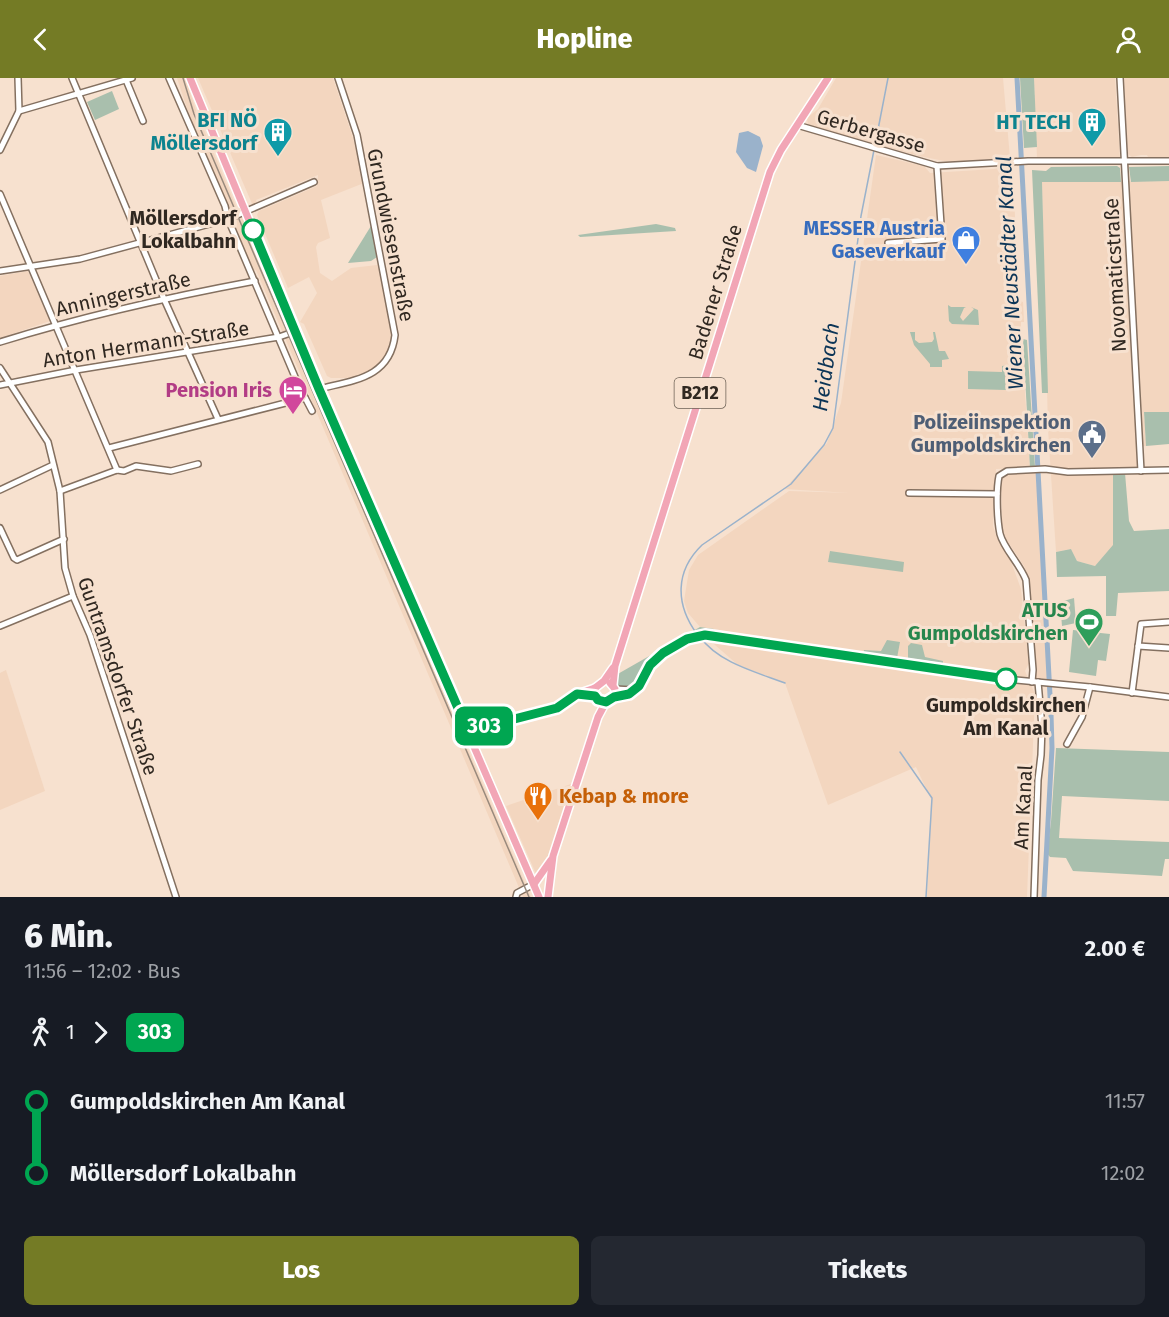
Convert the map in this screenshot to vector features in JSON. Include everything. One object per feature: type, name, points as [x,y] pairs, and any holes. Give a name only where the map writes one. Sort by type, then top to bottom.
[{"type":"main road","points":[[190,78],[319,389],[534,884],[536,896]]},
{"type":"main road","name":"Badener Straße","points":[[614,690],[615,666],[770,172],[781,150],[828,78]]},
{"type":"main road","name":"Badener Straße","points":[[604,681],[615,666]]},
{"type":"main road","points":[[548,897],[554,856],[598,717],[614,690],[604,681]]},
{"type":"main road","name":"B212","points":[[596,694],[604,681]]},
{"type":"main road","points":[[468,731],[557,708],[577,694],[596,694],[606,702]]},
{"type":"main road","points":[[596,694],[598,717]]},
{"type":"main road","points":[[534,884],[554,856]]},
{"type":"street","points":[[0,150],[19,111],[18,78]]},
{"type":"street","points":[[72,78],[164,299],[218,419]]},
{"type":"street","points":[[169,78],[202,151],[225,206],[228,219],[298,384],[312,411]]},
{"type":"street","name":"Grundwiesenstraße","points":[[319,389],[352,381],[382,367],[392,348],[395,335],[357,135],[338,78]]},
{"type":"street","name":"Novomaticstraße","points":[[1120,78],[1141,471]]},
{"type":"street","points":[[19,111],[129,79],[143,121]]},
{"type":"street","name":"Gerbergasse","points":[[797,125],[937,166],[1026,161],[1169,160]]},
{"type":"street","points":[[888,243],[942,239],[937,166]]},
{"type":"street","points":[[0,271],[80,259],[228,219],[314,182]]},
{"type":"street","points":[[0,194],[117,470]]},
{"type":"street","name":"Anningerstraße","points":[[0,342],[57,324],[255,281]]},
{"type":"street","name":"Anton Hermann-Straße","points":[[0,385],[76,370],[279,337],[296,331]]},
{"type":"street","name":"Guntramsdorfer Straße","points":[[0,368],[48,442],[60,491],[65,568],[73,596],[90,634],[176,897]]},
{"type":"street","points":[[109,448],[305,398]]},
{"type":"street","points":[[60,491],[117,470],[124,471],[136,466],[171,471],[198,464]]},
{"type":"street","points":[[0,490],[53,465]]},
{"type":"street","points":[[909,493],[997,494],[1001,473],[1033,470],[1068,472],[1169,470]]},
{"type":"street","name":"Am Kanal","points":[[997,494],[1000,533],[1026,580],[1033,670],[1038,682],[1042,727],[1034,897]]},
{"type":"street","points":[[0,528],[17,560],[64,539]]},
{"type":"street","points":[[0,626],[73,596]]},
{"type":"street","points":[[1132,693],[1141,624],[1169,622]]},
{"type":"street","points":[[614,690],[634,690],[639,686],[656,658],[696,636],[705,635],[1169,698]]},
{"type":"street","points":[[1138,646],[1169,648]]},
{"type":"street","points":[[1067,744],[1082,717],[1090,687]]},
{"type":"street","points":[[516,896],[534,884]]},
{"type":"shaded area","points":[[177,78],[185,78],[197,113],[241,218],[244,220],[264,266],[288,328],[531,897],[523,897],[256,270],[254,271],[233,223],[189,115]]},
{"type":"shaded area","points":[[198,78],[333,78],[353,138],[364,183],[321,200],[330,238],[318,243],[316,247],[320,273],[332,281],[351,268],[377,265],[379,267],[392,334],[391,346],[386,357],[372,370],[354,378],[327,376],[304,324],[300,322],[317,293],[309,277],[288,288],[257,215],[259,211],[317,186],[318,175],[256,200],[257,204],[253,206]]},
{"type":"shaded area","points":[[836,78],[1003,78],[1010,158],[949,162],[919,156],[808,125],[807,118],[818,109]]},
{"type":"shaded area","points":[[1034,78],[1115,78],[1120,158],[1037,158]]},
{"type":"shaded area","points":[[1124,78],[1169,78],[1169,157],[1141,155],[1132,157],[1128,154]]},
{"type":"shaded area","points":[[876,155],[924,166],[930,173],[994,169],[1012,165],[1020,301],[1023,302],[1024,322],[1021,322],[1021,337],[1030,468],[996,469],[993,526],[997,538],[1010,559],[1021,589],[1029,663],[1025,671],[1035,694],[1027,897],[927,897],[931,799],[916,767],[828,805],[785,683],[738,665],[707,638],[713,629],[700,627],[688,613],[684,601],[689,570],[698,555],[789,491],[850,493],[784,489],[827,443],[841,403]]},
{"type":"shaded area","points":[[1169,181],[1169,412],[1144,412],[1146,446],[1137,447],[1138,473],[1113,475],[1113,546],[1095,566],[1077,561],[1071,549],[1056,552],[1048,429],[1042,182]]},
{"type":"shaded area","points":[[28,271],[50,321],[0,338],[0,276]]},
{"type":"shaded area","points":[[1001,473],[1036,473],[1049,679],[1035,678],[1029,578],[1024,566],[1002,533]]},
{"type":"shaded area","points":[[6,670],[45,791],[0,810],[0,673]]},
{"type":"shaded area","points":[[571,784],[565,812],[548,856],[537,876],[506,806]]},
{"type":"green space","points":[[1020,78],[1034,78],[1037,147],[1024,148]]},
{"type":"green space","points":[[112,91],[119,109],[95,120],[87,102]]},
{"type":"green space","points":[[1117,166],[1120,168],[1121,182],[1042,182],[1048,393],[1042,393],[1032,170],[1046,171],[1051,167]]},
{"type":"green space","points":[[1169,166],[1169,181],[1131,182],[1129,167]]},
{"type":"green space","points":[[656,224],[675,228],[676,231],[580,237],[578,235]]},
{"type":"green space","points":[[371,226],[377,257],[371,261],[348,263]]},
{"type":"green space","points":[[948,305],[966,307],[960,317],[963,321],[974,309],[971,307],[978,310],[979,325],[952,324],[949,321]]},
{"type":"green space","points":[[910,332],[915,332],[915,340],[919,343],[932,342],[933,332],[935,332],[939,351],[945,351],[949,359],[942,360],[942,367],[930,367],[914,345]]},
{"type":"green space","points":[[1023,339],[1027,340],[1035,467],[1030,468]]},
{"type":"green space","points":[[1002,366],[1011,367],[1005,377],[1006,390],[968,389],[968,371],[1002,372]]},
{"type":"green space","points":[[1144,412],[1169,412],[1169,444],[1146,446]]},
{"type":"green space","points":[[942,416],[945,416],[945,423],[993,424],[993,428],[942,427]]},
{"type":"green space","points":[[1125,473],[1129,521],[1134,531],[1169,529],[1169,591],[1118,593],[1116,616],[1106,616],[1106,576],[1057,577],[1056,552],[1071,549],[1077,561],[1095,566],[1113,545],[1113,474]]},
{"type":"green space","points":[[830,551],[904,562],[903,572],[828,562]]},
{"type":"green space","name":"ATUS Gumpoldskirchen","points":[[1074,598],[1076,623],[1062,626],[1060,602]]},
{"type":"green space","points":[[700,627],[714,629],[713,632],[687,637],[670,645],[650,662],[633,685],[619,687],[616,675]]},
{"type":"green space","name":"ATUS Gumpoldskirchen","points":[[1073,630],[1110,634],[1106,661],[1098,660],[1096,676],[1069,672]]},
{"type":"green space","points":[[887,640],[900,642],[897,658],[863,655],[864,650],[881,651]]},
{"type":"green space","points":[[911,643],[922,645],[925,657],[943,661],[943,663],[908,658],[908,646]]},
{"type":"green space","points":[[1056,748],[1169,752],[1169,801],[1062,796],[1059,838],[1169,842],[1169,859],[1165,859],[1162,876],[1073,871],[1066,858],[1050,857],[1047,853]]},
{"type":"water","points":[[748,131],[760,137],[763,146],[756,172],[747,168],[736,152],[739,133]]},
{"type":"waterway","name":"Heidbach","points":[[875,145],[888,78]]},
{"type":"waterway","name":"Wiener Neustädter Kanal","points":[[1017,78],[1051,714],[1052,748],[1044,897]]},
{"type":"waterway","name":"Heidbach","points":[[697,634],[685,611],[681,588],[683,577],[693,555],[702,545],[791,484],[824,445],[833,428],[861,216],[874,150]]},
{"type":"waterway","name":"Heidbach","points":[[700,637],[717,654],[728,660],[785,683]]},
{"type":"waterway","name":"Heidbach","points":[[900,752],[932,798],[926,897]]},
{"type":"tram line","points":[[183,78],[194,114],[529,897]]},
{"type":"bus line","name":"303","points":[[253,230],[319,389],[468,731],[557,708],[577,694],[595,696],[598,700],[606,702],[614,697],[629,694],[639,686],[656,658],[687,639],[705,635],[1006,679]]},
{"type":"place","name":"HT TECH","points":[[1092,148]]},
{"type":"place","name":"BFI NÖ Möllersdorf","points":[[278,158]]},
{"type":"place","name":"Möllersdorf Lokalbahn","points":[[253,230]]},
{"type":"place","name":"MESSER Austria Gaseverkauf","points":[[966,266]]},
{"type":"place","name":"Pension Iris","points":[[293,416]]},
{"type":"place","name":"Polizeiinspektion Gumpoldskirchen","points":[[1092,460]]},
{"type":"place","name":"ATUS Gumpoldskirchen","points":[[1089,648]]},
{"type":"place","name":"Gumpoldskirchen Am Kanal","points":[[1006,679]]},
{"type":"place","name":"Kebap & more","points":[[538,822]]}]
